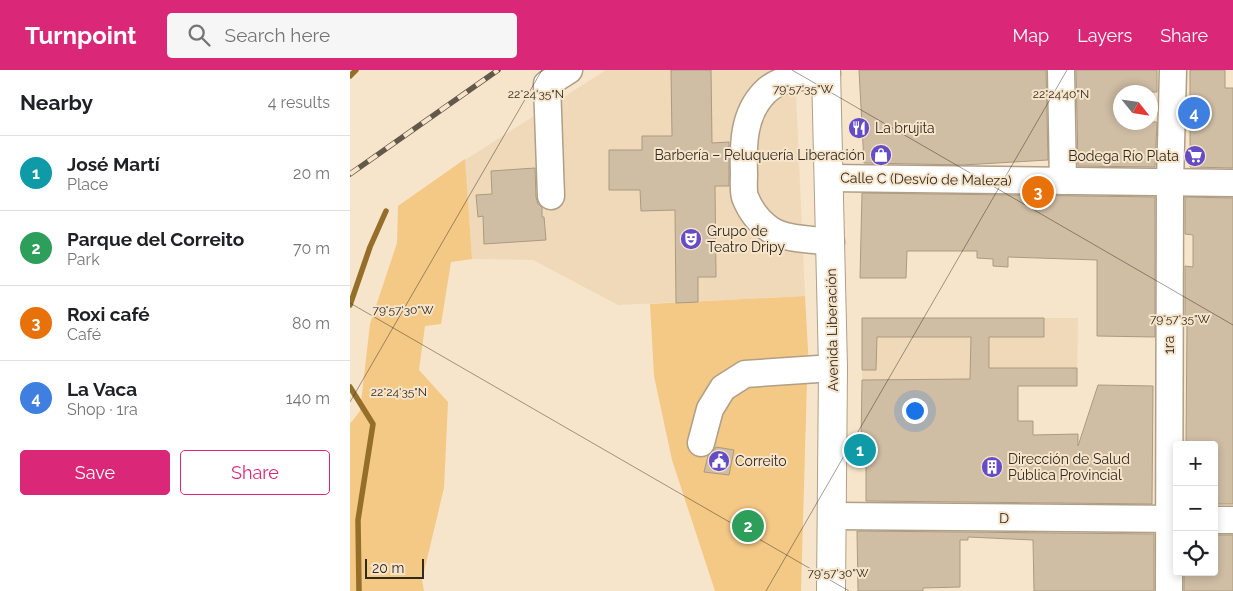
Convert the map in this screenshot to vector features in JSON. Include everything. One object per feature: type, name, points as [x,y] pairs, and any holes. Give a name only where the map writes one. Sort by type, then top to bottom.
[{"type":"main road","name":"Avenida Liberación","points":[[826,72],[833,368],[831,591]]},
{"type":"street","points":[[552,196],[547,84],[569,70]]},
{"type":"street","points":[[1061,70],[1062,181]]},
{"type":"street","name":"1ra","points":[[1169,591],[1173,519],[1170,182],[1173,70]]},
{"type":"street","points":[[826,72],[785,80],[766,91],[752,111],[743,140],[745,196],[756,218],[772,230],[788,236],[831,242]]},
{"type":"street","name":"Calle C (Desvío de Maleza)","points":[[829,178],[1233,183]]},
{"type":"street","points":[[701,443],[710,409],[723,388],[745,374],[833,368]]},
{"type":"street","name":"D","points":[[832,516],[1173,519]]},
{"type":"street","points":[[1218,520],[1233,520]]},
{"type":"shaded area","points":[[606,70],[795,70],[805,296],[618,305],[533,260],[472,259],[465,160]]},
{"type":"shaded area","points":[[465,159],[472,259],[451,262],[441,324],[425,326],[419,370],[448,402],[444,488],[422,580],[424,591],[350,591],[350,424],[360,411],[370,324],[397,243],[398,206]]},
{"type":"shaded area","points":[[805,296],[809,368],[720,373],[737,383],[807,381],[801,591],[715,591],[672,460],[654,376],[650,304]]},
{"type":"shaded area","points":[[862,318],[1078,318],[1077,386],[989,386],[989,399],[862,399]]},
{"type":"building","points":[[671,70],[711,70],[712,143],[729,142],[729,186],[715,186],[716,277],[698,277],[698,302],[676,303],[675,210],[641,211],[640,190],[609,190],[609,150],[642,150],[642,136],[672,136]]},
{"type":"building","points":[[859,70],[1046,70],[1048,160],[963,165],[864,163]]},
{"type":"building","points":[[1076,70],[1157,70],[1157,85],[1113,85],[1113,130],[1157,130],[1155,167],[1078,166]]},
{"type":"building","points":[[1190,70],[1225,70],[1225,88],[1233,88],[1233,168],[1190,167]]},
{"type":"building","points":[[535,168],[536,197],[538,204],[542,207],[546,240],[484,244],[483,216],[478,217],[476,195],[492,194],[491,171]]},
{"type":"building","points":[[862,193],[1155,197],[1155,337],[1097,336],[1097,260],[1008,257],[1008,267],[993,266],[993,259],[977,258],[977,251],[907,251],[906,278],[860,278]]},
{"type":"building","points":[[1185,197],[1233,198],[1233,504],[1218,504],[1218,441],[1186,441],[1187,326],[1185,326],[1185,266],[1193,267],[1193,235],[1185,234]]},
{"type":"building","points":[[862,318],[1044,318],[1044,337],[989,337],[989,368],[1077,368],[1077,386],[1018,386],[1018,421],[1033,421],[1033,435],[1078,434],[1078,446],[1098,385],[1153,386],[1152,504],[866,501],[866,446],[861,446],[862,380],[970,379],[971,337],[877,337],[876,370],[862,370]]},
{"type":"building","name":"Correito","points":[[716,447],[734,450],[729,475],[704,472],[708,456]]},
{"type":"building","points":[[857,531],[1154,534],[1154,591],[1034,591],[1033,540],[968,537],[968,540],[960,540],[960,587],[923,588],[923,591],[858,591]]},
{"type":"building","points":[[1218,535],[1233,535],[1233,591],[1184,591],[1184,576],[1218,576]]},
{"type":"waterway","points":[[350,76],[356,70]]},
{"type":"waterway","points":[[350,305],[370,247],[386,211]]},
{"type":"waterway","points":[[350,387],[373,424],[358,520],[359,591]]},
{"type":"railway","points":[[350,174],[498,70]]},
{"type":"place","name":"La Vaca","points":[[1194,113]]},
{"type":"place","name":"La brujita","points":[[859,128]]},
{"type":"place","name":"Barbería – Peluquería Liberación","points":[[881,155]]},
{"type":"place","name":"Bodega Río Plata","points":[[1195,156]]},
{"type":"place","name":"Roxi café","points":[[1038,192]]},
{"type":"place","name":"Grupo de Teatro Dripy","points":[[691,239]]},
{"type":"place","name":"José Martí","points":[[860,450]]},
{"type":"place","name":"Correito","points":[[719,461]]},
{"type":"place","name":"Dirección de Salud Pública Provincial","points":[[992,467]]},
{"type":"place","name":"Parque del Correito","points":[[748,526]]}]
